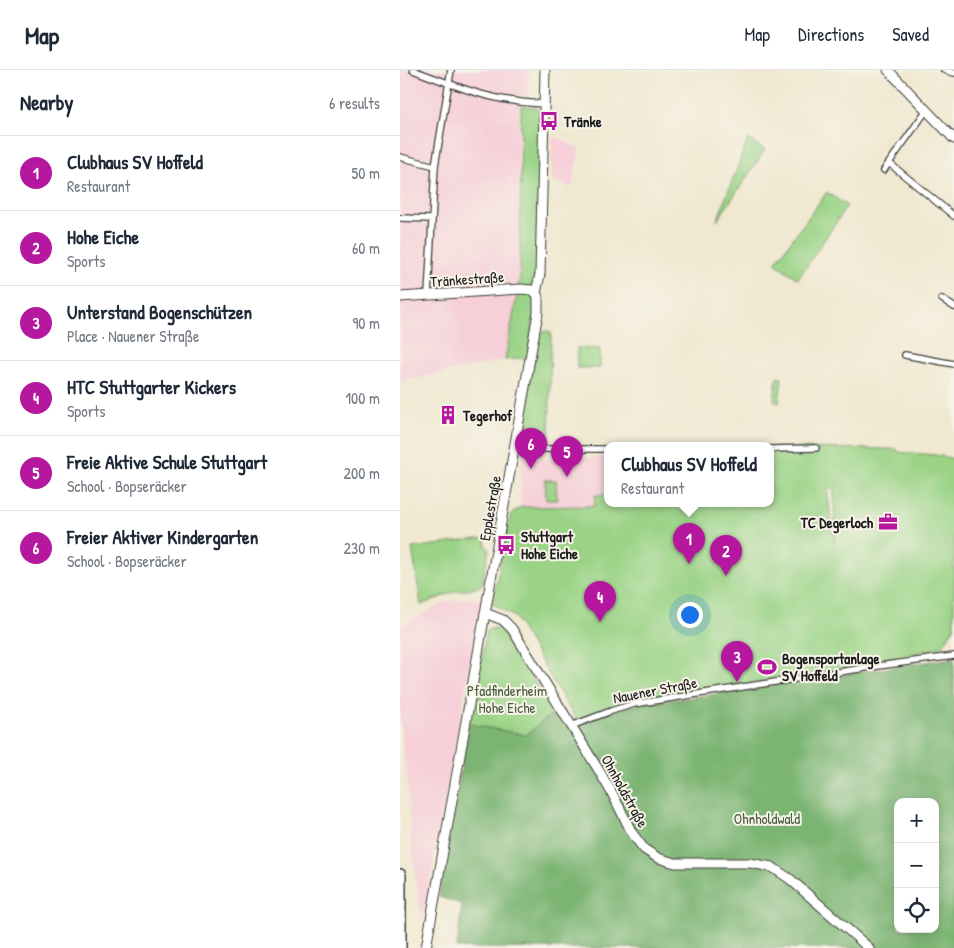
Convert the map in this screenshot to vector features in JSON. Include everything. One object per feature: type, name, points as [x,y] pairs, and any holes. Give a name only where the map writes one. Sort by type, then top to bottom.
[{"type":"highway","points":[[400,875],[400,948]]},
{"type":"main road","name":"Epplestraße","points":[[426,948],[538,313],[538,297],[536,293],[540,283],[545,70]]},
{"type":"main road","points":[[891,71],[926,111],[954,139]]},
{"type":"main road","name":"Tränkestraße","points":[[400,297],[521,289],[532,290],[536,293]]},
{"type":"main road","name":"Ohnholdstraße","points":[[485,613],[503,620],[512,628],[613,795],[632,833],[638,842],[651,854],[666,861],[676,863],[750,863],[772,867],[790,879],[869,948]]},
{"type":"street","points":[[413,70],[448,84],[499,100],[544,104]]},
{"type":"street","points":[[428,295],[435,166],[451,70]]},
{"type":"street","points":[[944,70],[954,73]]},
{"type":"street","points":[[884,170],[926,111]]},
{"type":"street","points":[[400,158],[435,166]]},
{"type":"street","points":[[889,163],[954,216]]},
{"type":"street","points":[[400,218],[431,219]]},
{"type":"street","points":[[942,299],[954,306]]},
{"type":"street","points":[[905,355],[954,364]]},
{"type":"street","points":[[774,449],[816,448]]},
{"type":"street","points":[[514,449],[604,449]]},
{"type":"street","name":"Nauener Straße","points":[[571,726],[634,704],[954,656]]},
{"type":"shaded area","name":"Tränke","points":[[400,70],[529,70],[527,95],[519,95],[520,279],[505,360],[400,382]]},
{"type":"shaded area","points":[[556,137],[579,149],[572,188],[552,180],[552,140]]},
{"type":"shaded area","points":[[520,458],[604,458],[604,495],[595,495],[595,506],[521,507]]},
{"type":"shaded area","points":[[478,599],[481,603],[422,924],[411,840],[400,720],[400,627],[447,601]]},
{"type":"green space","points":[[521,106],[535,107],[539,110],[540,116],[537,272],[532,282],[535,310],[528,357],[505,360],[520,279]]},
{"type":"green space","points":[[748,139],[765,150],[717,221]]},
{"type":"green space","points":[[827,192],[847,206],[798,279],[775,263]]},
{"type":"green space","points":[[547,331],[551,333],[549,446],[528,446],[523,440],[522,433],[537,337],[540,333]]},
{"type":"green space","points":[[577,348],[600,349],[600,368],[577,368]]},
{"type":"green space","points":[[777,377],[782,378],[779,403],[774,401]]},
{"type":"green space","points":[[774,448],[897,449],[898,452],[936,455],[954,459],[954,628],[942,647],[851,667],[708,690],[576,720],[515,617],[492,603],[511,514],[521,507],[595,506],[595,495],[604,495],[604,507],[774,507]],"holes":[[[827,488],[834,490],[834,542]]]},
{"type":"green space","points":[[545,480],[556,480],[557,500],[546,500]]},
{"type":"green space","points":[[485,538],[486,546],[489,549],[482,585],[473,589],[456,591],[421,605],[412,548]]},
{"type":"green space","name":"Pfadfinderheim Hohe Eiche","points":[[501,629],[508,634],[532,678],[556,711],[526,735],[469,724],[487,630]]},
{"type":"green space","name":"Ohnholdwald","points":[[954,658],[954,948],[457,948],[462,904],[439,897],[469,724],[526,735],[556,711],[569,728],[618,710]]},
{"type":"place","name":"Tränke","points":[[549,121]]},
{"type":"place","name":"Tegerhof","points":[[448,415]]},
{"type":"place","name":"Freier Aktiver Kindergarten","points":[[531,469]]},
{"type":"place","name":"Freie Aktive Schule Stuttgart","points":[[567,477]]},
{"type":"place","name":"TC Degerloch","points":[[888,522]]},
{"type":"place","name":"Stuttgart Hohe Eiche","points":[[506,545]]},
{"type":"place","name":"Clubhaus SV Hoffeld","points":[[689,564]]},
{"type":"place","name":"Hohe Eiche","points":[[726,576]]},
{"type":"place","name":"HTC Stuttgarter Kickers","points":[[600,622]]},
{"type":"place","name":"Bogensportanlage SV Hoffeld","points":[[767,667]]},
{"type":"place","name":"Unterstand Bogenschützen","points":[[737,682]]}]
